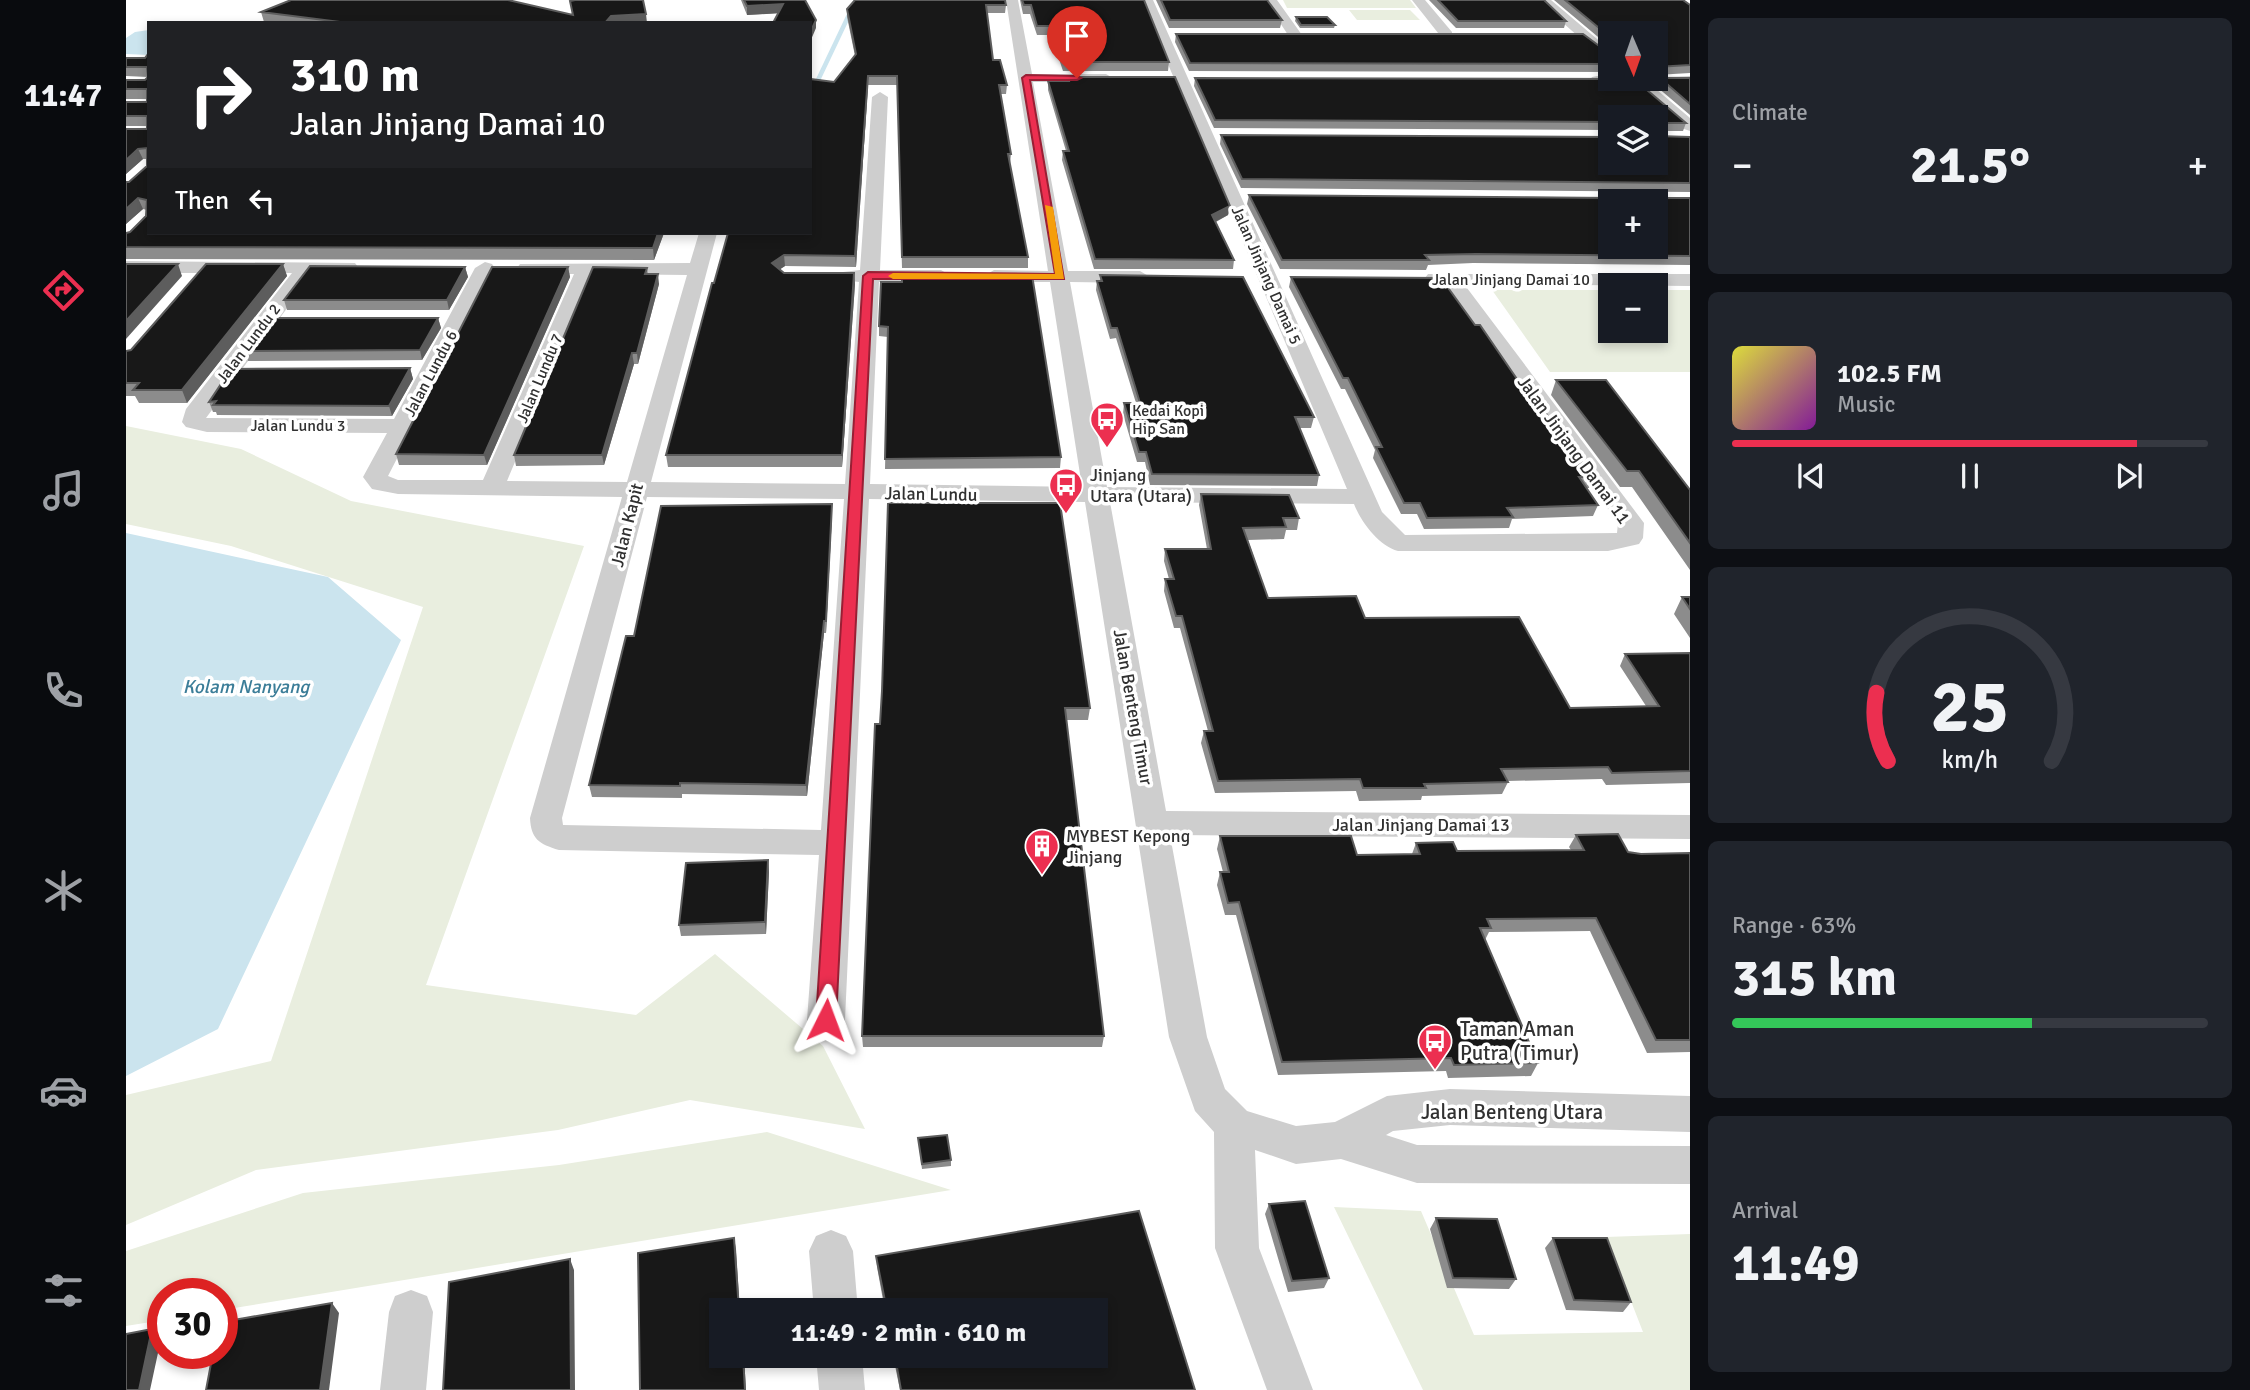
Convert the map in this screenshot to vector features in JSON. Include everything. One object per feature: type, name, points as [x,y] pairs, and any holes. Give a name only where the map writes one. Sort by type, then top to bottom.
[{"type":"street","name":"Jalan Benteng Timur","points":[[1012,0],[1188,1037],[1209,1100],[1234,1125]]},
{"type":"street","name":"Jalan Jinjang Damai 5","points":[[1147,0],[1169,35],[1182,78],[1213,136],[1239,196],[1268,278],[1371,515],[1398,543]]},
{"type":"street","points":[[1271,0],[1295,35]]},
{"type":"street","points":[[1418,0],[1447,35]]},
{"type":"street","points":[[1543,0],[1598,47]]},
{"type":"street","points":[[1556,35],[1584,35]]},
{"type":"street","points":[[1026,78],[1116,78]]},
{"type":"street","points":[[1581,80],[1598,80]]},
{"type":"street","points":[[1668,80],[1690,80]]},
{"type":"street","points":[[1649,91],[1690,126]]},
{"type":"street","points":[[826,1020],[880,97]]},
{"type":"street","name":"Jalan Kapit","points":[[707,235],[546,818],[547,832],[559,838],[836,843]]},
{"type":"street","points":[[188,286],[205,266]]},
{"type":"street","points":[[126,267],[362,267]]},
{"type":"street","name":"Jalan Lundu 2","points":[[194,422],[194,414],[307,267]]},
{"type":"street","points":[[458,268],[698,269]]},
{"type":"street","name":"Jalan Lundu 6","points":[[375,477],[485,268]]},
{"type":"street","name":"Jalan Lundu 7","points":[[492,488],[586,268]]},
{"type":"street","points":[[827,275],[1157,277]]},
{"type":"street","points":[[1240,278],[1296,278]]},
{"type":"street","name":"Jalan Jinjang Damai 10","points":[[1421,278],[1690,280]]},
{"type":"street","name":"Jalan Jinjang Damai 11","points":[[1398,543],[1608,543],[1630,538],[1631,523],[1449,278]]},
{"type":"street","points":[[266,319],[294,319]]},
{"type":"street","points":[[431,319],[458,319]]},
{"type":"street","points":[[405,369],[432,369]]},
{"type":"street","points":[[227,371],[254,371]]},
{"type":"street","name":"Jalan Lundu 3","points":[[194,422],[207,425],[402,426]]},
{"type":"street","name":"Jalan Lundu","points":[[375,477],[381,484],[398,487],[1363,497]]},
{"type":"street","name":"Jalan Jinjang Damai 13","points":[[1153,824],[1690,827]]},
{"type":"street","name":"Jalan Benteng Utara","points":[[1234,1125],[1296,1145],[1341,1140],[1387,1114],[1450,1107],[1690,1114]]},
{"type":"street","points":[[1234,1125],[1237,1248],[1290,1390]]},
{"type":"street","name":"Jalan Benteng Utara","points":[[1341,1140],[1417,1164],[1690,1165]]},
{"type":"street","points":[[831,1251],[835,1298]]},
{"type":"street","points":[[403,1390],[411,1311]]},
{"type":"street","points":[[840,1368],[842,1390]]},
{"type":"shaded area","points":[[1283,0],[1410,0],[1416,8],[1287,8]]},
{"type":"shaded area","points":[[1349,10],[1410,10],[1420,20],[1357,20]]},
{"type":"shaded area","points":[[1492,290],[1598,290],[1598,343],[1668,343],[1668,290],[1690,290],[1690,372],[1550,372]]},
{"type":"shaded area","points":[[126,426],[241,449],[351,501],[584,546],[426,985],[636,1015],[715,954],[823,1046],[865,1129],[690,1100],[558,1130],[256,1170],[126,1225],[126,1095],[271,1061],[423,607],[231,546],[126,524]]},
{"type":"shaded area","points":[[767,1132],[951,1190],[238,1307],[238,1278],[147,1278],[147,1323],[126,1326],[126,1251],[303,1193],[559,1165]]},
{"type":"shaded area","points":[[1334,1207],[1421,1211],[1474,1335],[1643,1332],[1606,1237],[1690,1234],[1690,1390],[1423,1390]]},
{"type":"water","points":[[147,30],[147,55],[126,54],[126,38],[135,32]]},
{"type":"water","name":"Kolam Nanyang","points":[[126,533],[328,577],[401,640],[218,1029],[126,1076]]},
{"type":"building","points":[[291,0],[508,0],[573,15],[570,1],[643,0],[646,14],[611,16],[607,21],[332,21],[261,12]]},
{"type":"building","points":[[744,0],[805,0],[816,20],[812,29],[812,21],[774,21],[783,4],[747,6]]},
{"type":"building","points":[[855,0],[1005,0],[1006,5],[986,5],[993,60],[1000,60],[1007,85],[999,85],[1011,154],[1008,154],[1028,257],[902,257],[897,76],[868,76],[855,256],[784,255],[772,263],[784,273],[854,273],[842,455],[666,455],[727,235],[812,235],[812,79],[834,82],[856,54],[847,9]]},
{"type":"building","points":[[1022,0],[1144,0],[1169,62],[1063,62],[1052,26],[1037,26],[1031,5],[1024,5]]},
{"type":"building","points":[[1161,0],[1267,0],[1282,20],[1170,20]]},
{"type":"building","points":[[1438,0],[1544,0],[1566,21],[1458,21]]},
{"type":"building","points":[[1565,0],[1683,0],[1690,5],[1690,65],[1668,66],[1668,21],[1598,21],[1598,27]]},
{"type":"building","points":[[1296,17],[1327,17],[1335,25],[1301,25]]},
{"type":"building","points":[[1176,34],[1583,34],[1598,45],[1598,64],[1190,63]]},
{"type":"building","points":[[147,55],[147,67],[126,67],[126,58],[145,58]]},
{"type":"building","points":[[1068,77],[1175,77],[1230,206],[1212,215],[1234,260],[1095,259],[1063,151],[1069,151],[1048,81],[1069,81]]},
{"type":"building","points":[[147,78],[147,89],[126,89],[126,80]]},
{"type":"building","points":[[1195,78],[1598,79],[1598,91],[1648,91],[1665,105],[1598,105],[1598,122],[1215,120]]},
{"type":"building","points":[[1668,78],[1690,78],[1690,104],[1668,85]]},
{"type":"building","points":[[126,102],[147,102],[147,116],[126,116]]},
{"type":"building","points":[[1668,108],[1686,123],[1668,123]]},
{"type":"building","points":[[126,129],[147,129],[147,148],[138,149],[126,160]]},
{"type":"building","points":[[1221,135],[1598,137],[1598,175],[1668,175],[1668,136],[1690,137],[1690,183],[1242,179]]},
{"type":"building","points":[[147,166],[147,200],[138,198],[126,209],[126,182]]},
{"type":"building","points":[[1249,195],[1598,198],[1598,255],[1476,254],[1425,255],[1429,260],[1282,260]]},
{"type":"building","points":[[1668,198],[1690,198],[1690,256],[1668,256]]},
{"type":"building","points":[[147,200],[147,235],[657,235],[653,248],[126,247],[126,233],[146,216]]},
{"type":"building","points":[[126,264],[178,264],[126,321]]},
{"type":"building","points":[[206,264],[283,264],[182,390],[133,390],[139,383],[126,383],[126,351],[131,350]]},
{"type":"building","points":[[310,266],[465,267],[447,300],[284,300]]},
{"type":"building","points":[[492,267],[568,267],[484,455],[396,454]]},
{"type":"building","points":[[593,267],[647,268],[645,274],[658,274],[637,353],[632,353],[602,455],[514,455]]},
{"type":"building","points":[[902,274],[1032,275],[1061,457],[885,459],[888,327],[879,326],[881,282],[902,282]]},
{"type":"building","points":[[1100,275],[1243,277],[1314,417],[1295,417],[1319,475],[1152,474],[1146,452],[1139,452],[1124,403],[1140,403],[1117,328],[1111,328],[1097,281],[1102,281]]},
{"type":"building","points":[[1291,277],[1441,278],[1475,325],[1480,325],[1519,382],[1525,385],[1593,477],[1579,477],[1598,505],[1507,508],[1513,517],[1427,518],[1420,503],[1404,503],[1376,447],[1382,447],[1348,378],[1343,378]]},
{"type":"building","points":[[271,318],[438,318],[420,350],[245,351]]},
{"type":"building","points":[[410,368],[389,406],[213,405],[216,401],[209,402],[231,369]]},
{"type":"building","points":[[1556,380],[1606,380],[1690,490],[1690,543],[1639,471],[1627,471]]},
{"type":"building","points":[[1201,494],[1289,495],[1299,518],[1283,518],[1286,527],[1243,528],[1268,598],[1356,596],[1365,618],[1519,617],[1570,708],[1659,706],[1625,654],[1690,653],[1690,771],[1612,773],[1608,767],[1501,769],[1508,782],[1424,784],[1426,788],[1363,788],[1360,779],[1218,781],[1204,731],[1213,731],[1182,616],[1176,616],[1165,579],[1174,579],[1165,549],[1211,549]]},
{"type":"building","points":[[888,503],[1060,503],[1090,708],[1065,708],[1104,1036],[862,1036],[875,724],[880,724],[882,691]]},
{"type":"building","points":[[832,504],[826,621],[806,785],[589,785],[626,636],[634,636],[661,506]]},
{"type":"building","points":[[1682,597],[1690,597],[1690,609]]},
{"type":"building","points":[[1618,834],[1628,852],[1690,853],[1690,1040],[1656,1040],[1596,918],[1487,919],[1491,928],[1480,928],[1538,1063],[1454,1065],[1451,1058],[1282,1062],[1239,902],[1228,903],[1220,872],[1229,872],[1220,836],[1351,836],[1357,855],[1420,854],[1416,843],[1453,842],[1457,851],[1584,850],[1576,835]]},
{"type":"building","points":[[768,860],[765,922],[679,925],[686,863]]},
{"type":"building","points":[[947,1135],[951,1160],[922,1164],[918,1138]]},
{"type":"building","points":[[1305,1201],[1329,1278],[1292,1281],[1269,1204]]},
{"type":"building","points":[[1139,1211],[1195,1390],[901,1390],[897,1368],[1108,1368],[1108,1298],[884,1298],[876,1256]]},
{"type":"building","points":[[1436,1218],[1497,1219],[1516,1279],[1453,1278]]},
{"type":"building","points":[[734,1238],[738,1298],[709,1298],[709,1368],[744,1368],[745,1390],[640,1390],[638,1253]]},
{"type":"building","points":[[1553,1238],[1607,1238],[1631,1302],[1574,1300]]},
{"type":"building","points":[[570,1259],[571,1390],[443,1390],[449,1282]]},
{"type":"building","points":[[332,1303],[320,1390],[206,1390],[210,1369],[238,1369],[238,1319]]},
{"type":"building","points":[[147,1330],[147,1352],[139,1390],[126,1390],[126,1334]]},
{"type":"waterway","points":[[818,80],[856,0]]},
{"type":"slow traffic","points":[[893,276],[1061,277],[1048,207]]},
{"type":"place","name":"Kedai Kopi Hip San","points":[[1107,449]]},
{"type":"place","name":"Jinjang Utara (Utara)","points":[[1066,515]]},
{"type":"place","name":"MYBEST Kepong Jinjang","points":[[1042,876]]},
{"type":"place","name":"Taman Aman Putra (Timur)","points":[[1435,1071]]},
{"type":"route","points":[[826,1020],[868,276],[1061,277],[1026,78],[1077,78]]}]
